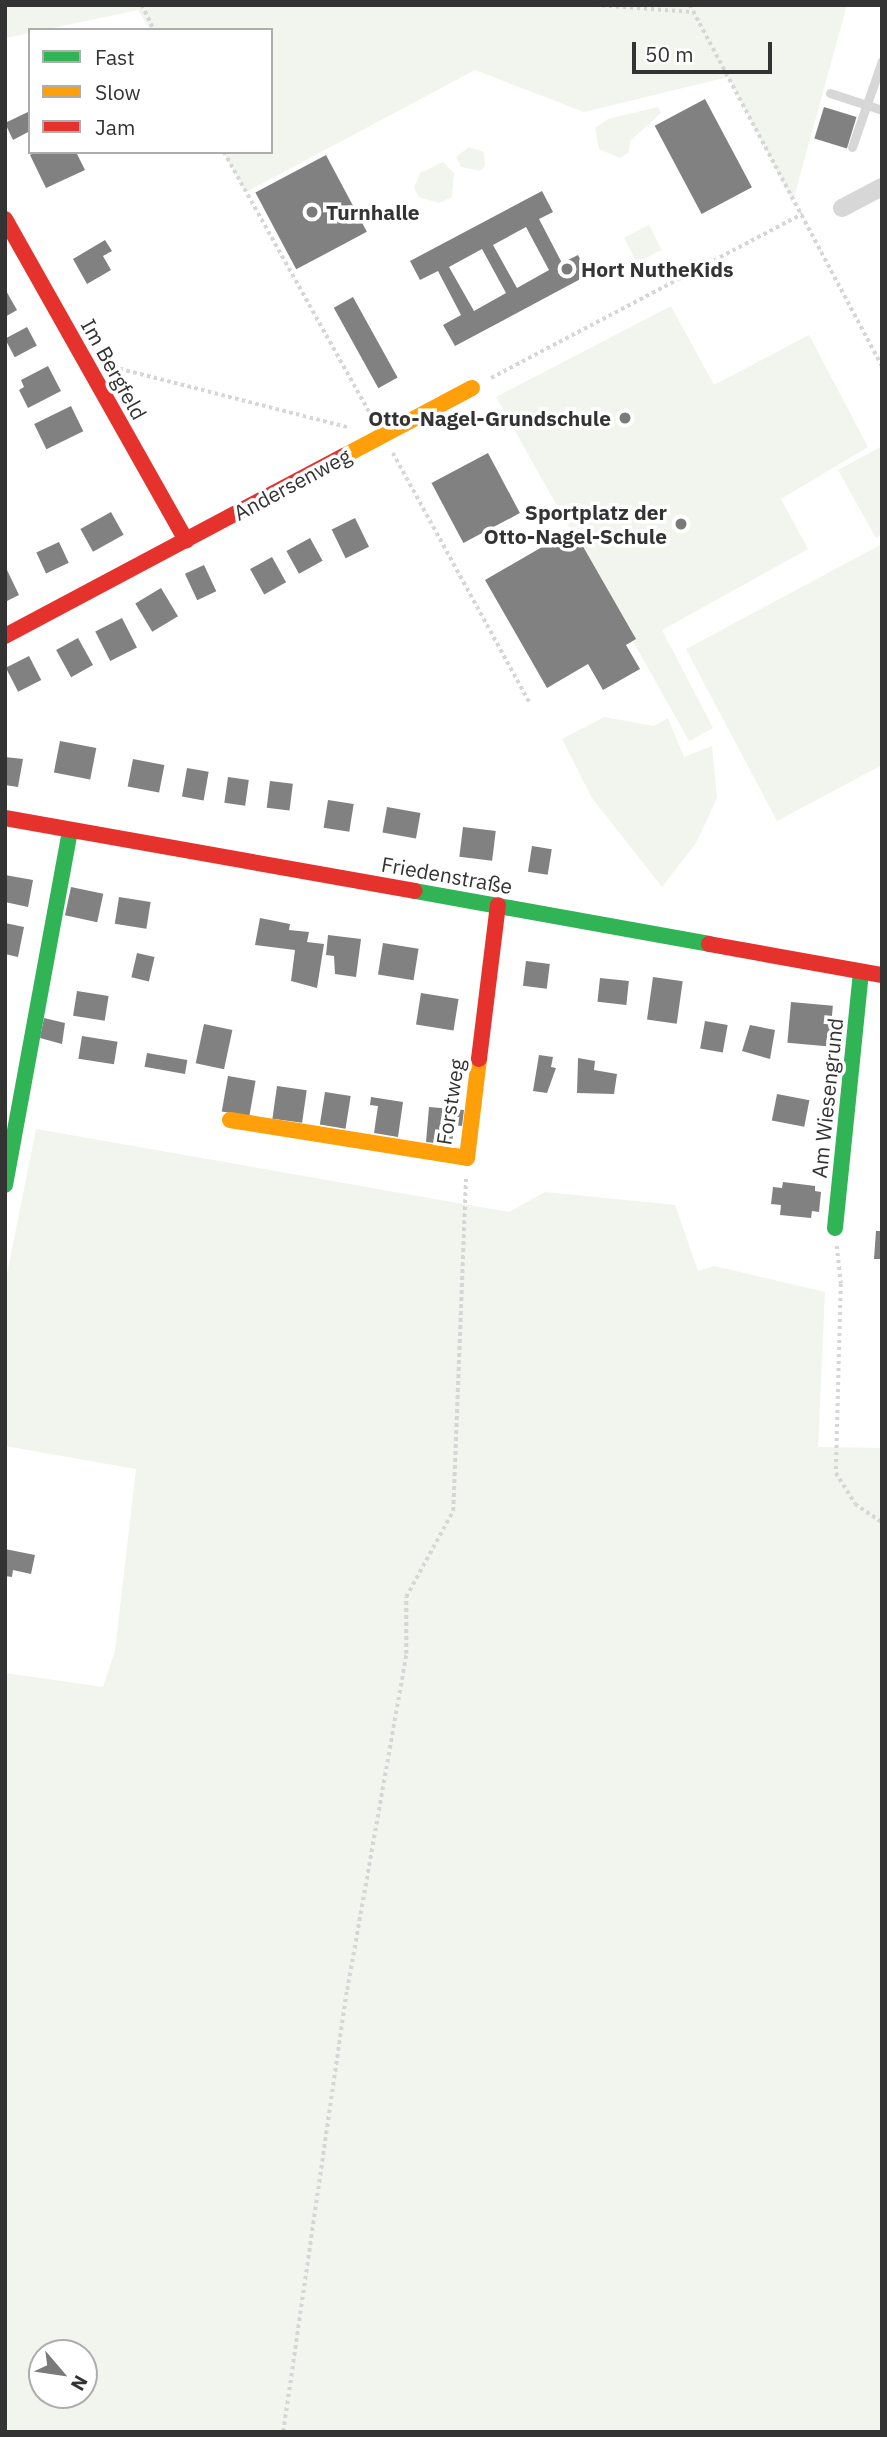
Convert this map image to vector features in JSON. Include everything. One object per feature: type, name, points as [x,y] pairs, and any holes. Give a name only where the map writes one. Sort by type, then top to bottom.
[{"type":"street","points":[[842,208],[882,187]]},
{"type":"street","name":"Im Bergfeld","points":[[5,219],[186,540]]},
{"type":"street","name":"Andersenweg","points":[[5,636],[472,388]]},
{"type":"street","name":"Friedenstraße","points":[[5,818],[882,975]]},
{"type":"street","points":[[5,1185],[70,830]]},
{"type":"street","name":"Forstweg","points":[[230,1121],[467,1158],[498,905]]},
{"type":"street","name":"Am Wiesengrund","points":[[835,1228],[861,972]]},
{"type":"lane","points":[[852,147],[882,61]]},
{"type":"lane","points":[[830,93],[882,110]]},
{"type":"path","points":[[142,5],[152,28]]},
{"type":"path","points":[[595,5],[693,12]]},
{"type":"path","points":[[690,5],[882,366]]},
{"type":"path","points":[[472,388],[802,214]]},
{"type":"path","points":[[84,360],[383,436]]},
{"type":"path","points":[[283,2432],[347,1990],[406,1654],[406,1597],[453,1511],[467,1158]]},
{"type":"path","points":[[835,1228],[841,1284],[836,1473],[855,1504],[882,1522]]},
{"type":"shaded area","points":[[5,5],[847,5],[793,201],[728,77],[584,112],[475,70],[246,192],[224,154],[273,154],[273,28],[149,28],[138,10],[52,28],[28,28],[28,33],[5,38]]},
{"type":"shaded area","points":[[658,107],[661,113],[630,141],[629,152],[620,158],[599,149],[595,128],[608,119]]},
{"type":"shaded area","points":[[469,147],[484,152],[485,166],[480,171],[461,167],[456,157]]},
{"type":"shaded area","points":[[443,162],[454,173],[452,197],[439,203],[419,197],[414,188],[420,173]]},
{"type":"shaded area","points":[[649,225],[662,250],[637,263],[624,238]]},
{"type":"shaded area","name":"Sportplatz der Otto-Nagel-Schule","points":[[671,306],[714,385],[809,335],[868,447],[781,499],[808,549],[662,630],[713,728],[689,741],[496,397]]},
{"type":"shaded area","points":[[882,446],[882,534],[876,538],[838,470]]},
{"type":"shaded area","points":[[882,544],[882,765],[777,821],[686,649]]},
{"type":"shaded area","points":[[604,717],[654,726],[668,718],[684,757],[712,746],[717,798],[696,843],[662,887],[592,798],[562,739]]},
{"type":"shaded area","points":[[36,1129],[509,1212],[545,1192],[675,1205],[698,1271],[714,1266],[825,1292],[818,1447],[882,1448],[882,2432],[5,2432],[5,1673],[103,1687],[115,1651],[136,1469],[5,1446],[5,1284]]},
{"type":"building","points":[[705,99],[752,187],[702,214],[655,126]]},
{"type":"building","points":[[824,107],[857,117],[847,148],[814,139]]},
{"type":"building","points":[[28,112],[28,132],[13,140],[5,123]]},
{"type":"building","points":[[77,154],[85,170],[46,188],[30,155]]},
{"type":"building","name":"Turnhalle","points":[[326,155],[367,232],[296,269],[255,193]]},
{"type":"building","name":"Hort NutheKids","points":[[542,191],[553,212],[539,219],[562,263],[578,255],[588,275],[455,346],[443,325],[461,315],[438,271],[420,280],[410,261]],"holes":[[[526,227],[549,270],[517,288],[493,245]],[[482,249],[506,293],[474,311],[449,267]]]},
{"type":"building","points":[[105,240],[112,251],[103,256],[111,270],[87,284],[73,259]]},
{"type":"building","points":[[5,289],[17,310],[5,317]]},
{"type":"building","points":[[353,297],[398,377],[378,388],[334,308]]},
{"type":"building","points":[[27,327],[37,346],[15,357],[5,339]]},
{"type":"building","points":[[48,366],[61,391],[28,408],[19,390],[24,387],[21,380]]},
{"type":"building","points":[[71,406],[83,431],[46,449],[34,424]]},
{"type":"building","points":[[488,453],[520,513],[463,543],[431,483]]},
{"type":"building","points":[[111,512],[124,535],[93,552],[80,529]]},
{"type":"building","points":[[355,518],[369,547],[346,558],[332,529]]},
{"type":"building","points":[[573,529],[636,639],[626,645],[640,669],[603,690],[588,664],[547,688],[485,580]]},
{"type":"building","points":[[310,538],[323,561],[299,574],[286,551]]},
{"type":"building","points":[[59,542],[69,563],[46,573],[36,553]]},
{"type":"building","points":[[272,557],[286,582],[264,594],[250,569]]},
{"type":"building","points":[[204,565],[216,591],[197,600],[185,574]]},
{"type":"building","points":[[7,570],[19,595],[5,602],[5,571]]},
{"type":"building","points":[[161,588],[178,616],[152,632],[135,603]]},
{"type":"building","points":[[122,618],[137,647],[110,661],[95,632]]},
{"type":"building","points":[[78,638],[93,665],[71,677],[56,650]]},
{"type":"building","points":[[29,656],[41,680],[18,692],[6,668]]},
{"type":"building","points":[[60,741],[96,748],[90,779],[54,772]]},
{"type":"building","points":[[5,757],[23,759],[18,787],[5,785]]},
{"type":"building","points":[[133,759],[164,765],[159,793],[128,786]]},
{"type":"building","points":[[187,768],[209,772],[204,800],[182,797]]},
{"type":"building","points":[[228,777],[249,780],[245,806],[224,803]]},
{"type":"building","points":[[270,781],[293,784],[290,811],[267,808]]},
{"type":"building","points":[[328,800],[354,804],[349,832],[324,828]]},
{"type":"building","points":[[387,807],[420,813],[416,839],[382,833]]},
{"type":"building","points":[[463,827],[496,831],[492,861],[459,857]]},
{"type":"building","points":[[532,846],[552,849],[548,875],[528,872]]},
{"type":"building","points":[[5,875],[33,880],[28,907],[5,902]]},
{"type":"building","points":[[71,887],[103,894],[97,922],[65,915]]},
{"type":"building","points":[[119,897],[151,902],[146,929],[115,924]]},
{"type":"building","points":[[260,918],[290,924],[289,930],[309,932],[307,942],[324,944],[317,988],[291,981],[295,950],[255,945]]},
{"type":"building","points":[[5,923],[24,927],[18,957],[5,954]]},
{"type":"building","points":[[328,935],[361,939],[356,977],[335,974],[334,956],[326,955]]},
{"type":"building","points":[[383,943],[419,949],[414,980],[378,975]]},
{"type":"building","points":[[137,953],[155,957],[149,981],[131,977]]},
{"type":"building","points":[[526,961],[550,964],[547,989],[523,986]]},
{"type":"building","points":[[653,977],[683,981],[677,1024],[647,1020]]},
{"type":"building","points":[[600,978],[629,981],[626,1005],[597,1002]]},
{"type":"building","points":[[77,991],[109,996],[105,1021],[73,1016]]},
{"type":"building","points":[[421,993],[459,999],[454,1031],[416,1025]]},
{"type":"building","points":[[791,1002],[833,1006],[829,1047],[787,1043]]},
{"type":"building","points":[[44,1018],[65,1023],[62,1044],[40,1038]]},
{"type":"building","points":[[705,1021],[728,1025],[723,1053],[700,1049]]},
{"type":"building","points":[[204,1024],[232,1030],[224,1069],[196,1063]]},
{"type":"building","points":[[750,1025],[775,1030],[770,1059],[742,1051]]},
{"type":"building","points":[[82,1036],[118,1042],[114,1064],[78,1059]]},
{"type":"building","points":[[147,1053],[187,1060],[185,1074],[145,1067]]},
{"type":"building","points":[[539,1055],[553,1057],[551,1067],[556,1068],[547,1093],[533,1091]]},
{"type":"building","points":[[578,1058],[595,1061],[594,1070],[617,1074],[614,1094],[577,1093]]},
{"type":"building","points":[[228,1076],[256,1081],[249,1116],[222,1111]]},
{"type":"building","points":[[277,1086],[307,1090],[302,1123],[272,1119]]},
{"type":"building","points":[[325,1092],[351,1096],[346,1129],[320,1125]]},
{"type":"building","points":[[777,1094],[809,1100],[804,1127],[772,1121]]},
{"type":"building","points":[[371,1097],[403,1102],[398,1137],[374,1133],[378,1106],[370,1105]]},
{"type":"building","points":[[429,1107],[464,1110],[462,1126],[454,1125],[452,1145],[426,1142]]},
{"type":"building","points":[[783,1182],[815,1186],[815,1191],[821,1192],[819,1212],[812,1211],[811,1218],[780,1215],[781,1205],[771,1204],[773,1187],[782,1188]]},
{"type":"building","points":[[876,1231],[882,1231],[882,1259],[874,1259]]},
{"type":"building","points":[[5,1549],[35,1555],[31,1574],[13,1570],[12,1577],[5,1576]]},
{"type":"traffic: fast","points":[[5,1185],[70,830]]},
{"type":"traffic: fast","points":[[415,891],[709,944]]},
{"type":"traffic: fast","points":[[835,1228],[861,972]]},
{"type":"traffic: slow","points":[[344,456],[472,388]]},
{"type":"traffic: slow","points":[[230,1120],[467,1158],[479,1059]]},
{"type":"traffic: jam","points":[[5,219],[186,540]]},
{"type":"traffic: jam","points":[[5,636],[344,456]]},
{"type":"traffic: jam","points":[[5,818],[415,891]]},
{"type":"traffic: jam","points":[[479,1059],[498,905]]},
{"type":"traffic: jam","points":[[709,944],[882,975]]},
{"type":"place","name":"Turnhalle","points":[[312,212]]},
{"type":"place","name":"Hort NutheKids","points":[[567,269]]},
{"type":"place","name":"Otto-Nagel-Grundschule","points":[[625,418]]},
{"type":"place","name":"Sportplatz der Otto-Nagel-Schule","points":[[681,524]]}]
